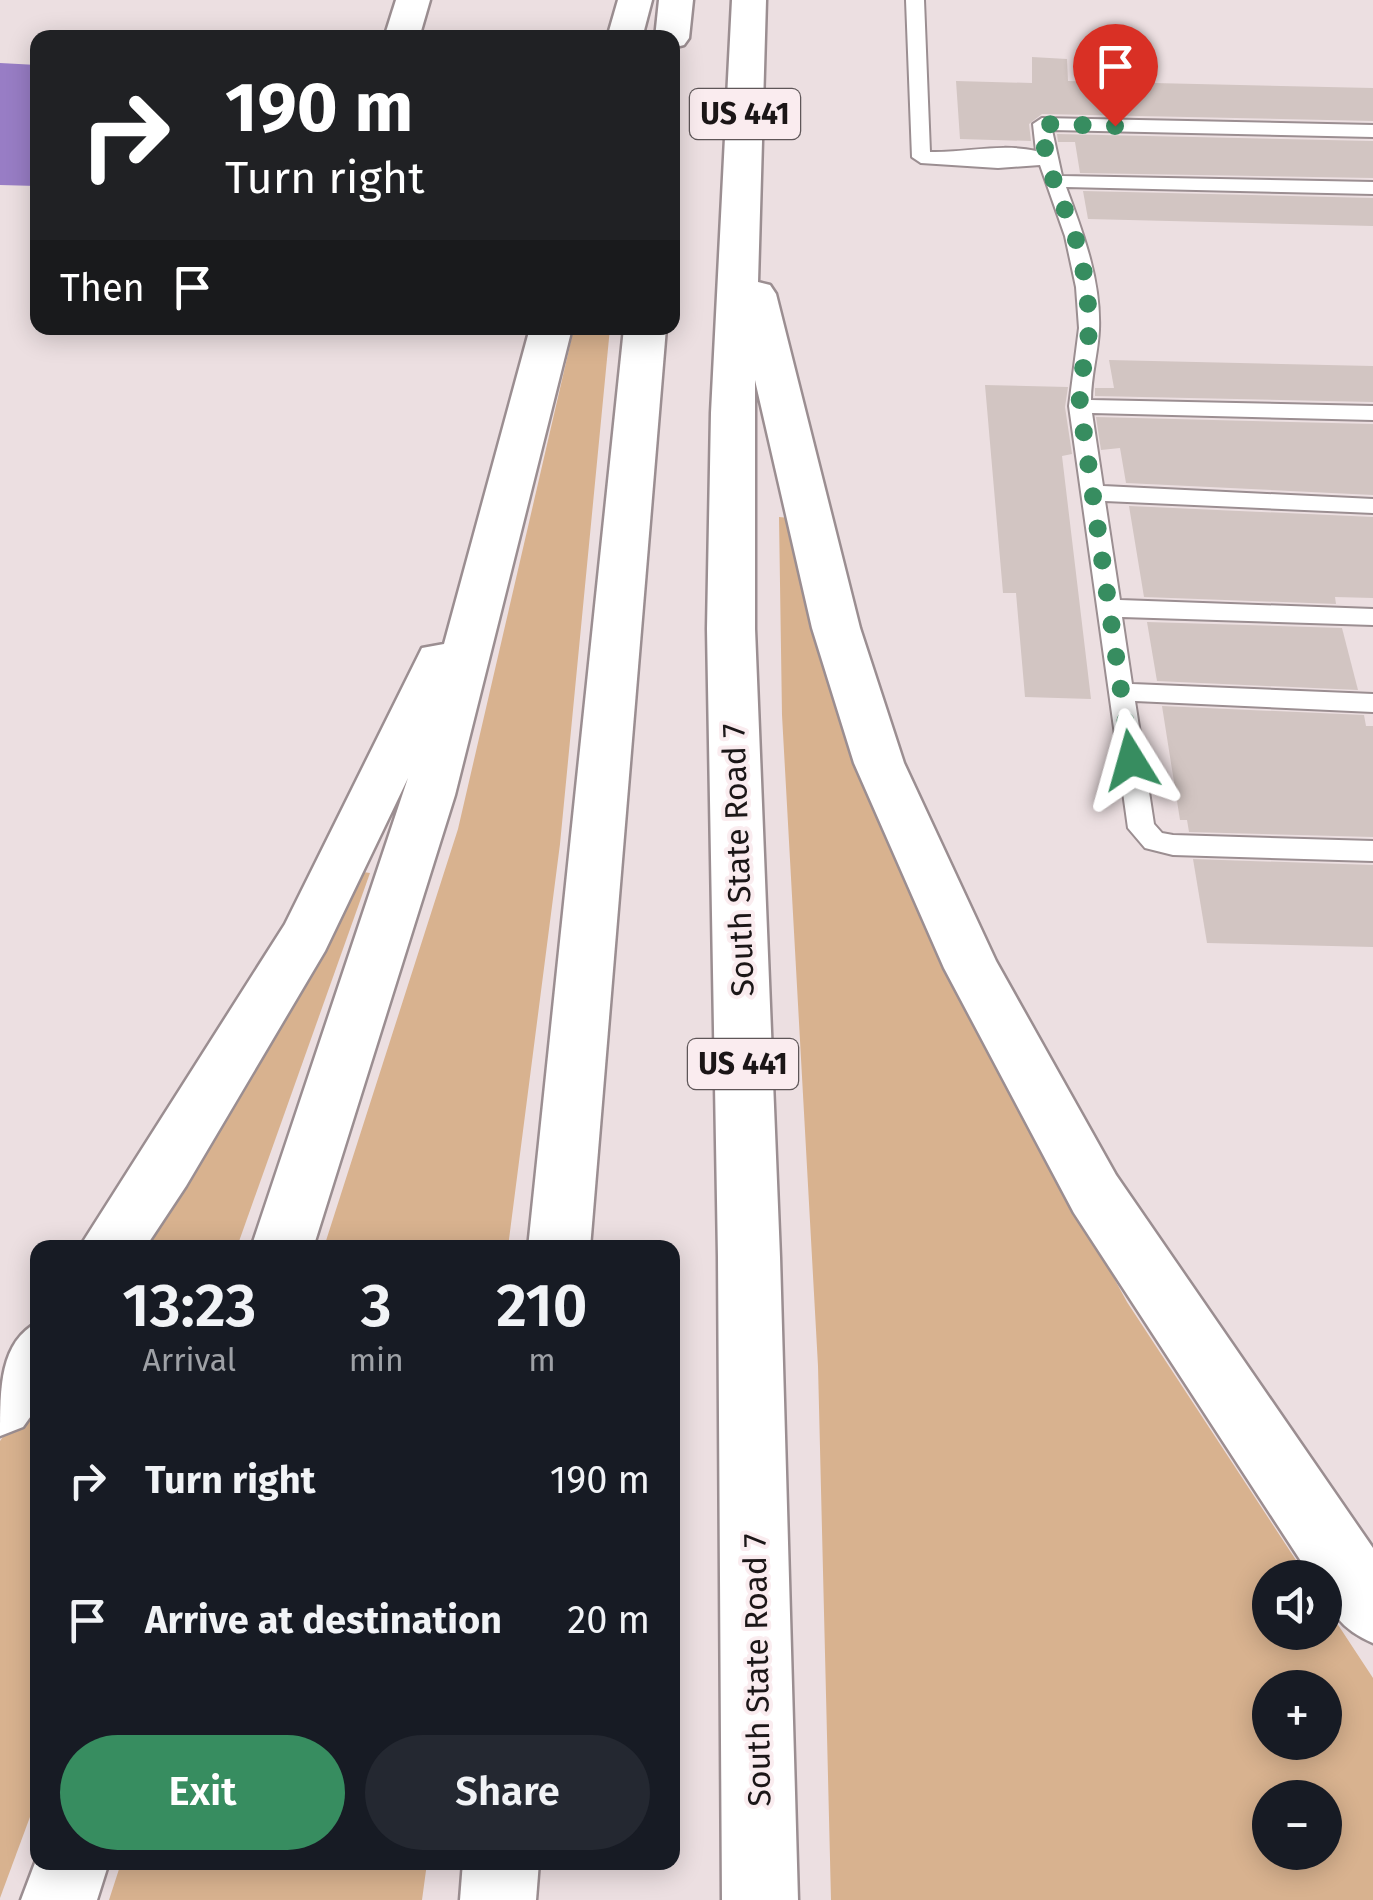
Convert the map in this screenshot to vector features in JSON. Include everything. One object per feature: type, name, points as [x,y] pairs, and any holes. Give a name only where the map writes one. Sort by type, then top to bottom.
[{"type":"main road","points":[[404,30],[413,0]]},
{"type":"main road","points":[[626,30],[635,0]]},
{"type":"main road","points":[[673,30],[676,0]]},
{"type":"main road","name":"South State Road 7","points":[[749,0],[732,413],[731,629],[750,1276],[760,1900]]},
{"type":"main road","points":[[740,228],[836,628],[879,762],[972,968],[1096,1194],[1373,1608]]},
{"type":"main road","points":[[285,1240],[429,795],[549,335]]},
{"type":"main road","points":[[560,1240],[644,335]]},
{"type":"main road","points":[[116,1240],[165,1168],[306,936],[497,540]]},
{"type":"main road","points":[[0,1404],[30,1362]]},
{"type":"main road","points":[[60,1900],[69,1870]]},
{"type":"main road","points":[[498,1900],[500,1870]]},
{"type":"lane","points":[[915,0],[921,157],[1024,164],[1044,159]]},
{"type":"lane","points":[[1373,131],[1042,124],[1044,159],[1071,224],[1084,272],[1089,330],[1078,380],[1080,406],[1142,828],[1154,842],[1373,851]]},
{"type":"lane","points":[[1052,181],[1373,188]]},
{"type":"lane","points":[[1080,406],[1373,413]]},
{"type":"lane","points":[[1092,492],[1373,506]]},
{"type":"lane","points":[[1109,608],[1373,617]]},
{"type":"lane","points":[[1121,692],[1373,703]]},
{"type":"shaded area","points":[[0,63],[30,65],[30,186],[0,185]]},
{"type":"shaded area","points":[[572,335],[609,335],[560,844],[509,1240],[326,1240],[458,829]]},
{"type":"shaded area","points":[[779,517],[790,518],[1027,1119],[1127,1302],[1296,1560],[1252,1560],[1252,1650],[1342,1650],[1342,1631],[1373,1678],[1373,1900],[831,1900],[818,1366],[782,715]]},
{"type":"shaded area","points":[[356,871],[370,873],[239,1240],[137,1240]]},
{"type":"shaded area","points":[[30,1397],[30,1817],[0,1898],[0,1441]]},
{"type":"shaded area","points":[[118,1870],[426,1870],[422,1900],[109,1900]]},
{"type":"building","points":[[1032,57],[1067,59],[1068,81],[1373,88],[1373,121],[1042,114],[1029,124],[1031,141],[960,139],[956,81],[1032,83]]},
{"type":"building","points":[[1057,134],[1373,141],[1373,178],[1080,173],[1075,142],[1058,142]]},
{"type":"building","points":[[1083,191],[1373,198],[1373,226],[1088,219]]},
{"type":"building","points":[[1109,360],[1373,366],[1373,402],[1095,396],[1095,388],[1114,388]]},
{"type":"building","points":[[985,385],[1068,387],[1065,407],[1072,454],[1062,456],[1091,699],[1025,697],[1016,593],[1003,593]]},
{"type":"building","points":[[1096,417],[1373,424],[1373,495],[1126,483],[1120,448],[1101,450]]},
{"type":"building","points":[[1129,506],[1373,517],[1373,598],[1335,597],[1336,604],[1144,597]]},
{"type":"building","points":[[1147,622],[1342,628],[1358,690],[1157,681]]},
{"type":"building","points":[[1162,706],[1364,715],[1366,726],[1373,726],[1373,837],[1189,832],[1187,820],[1180,820]]},
{"type":"building","points":[[1193,859],[1373,865],[1373,947],[1207,943]]},
{"type":"route","points":[[1115,126],[1042,124],[1044,159],[1071,224],[1084,272],[1089,330],[1078,380],[1080,406],[1131,760]]}]
